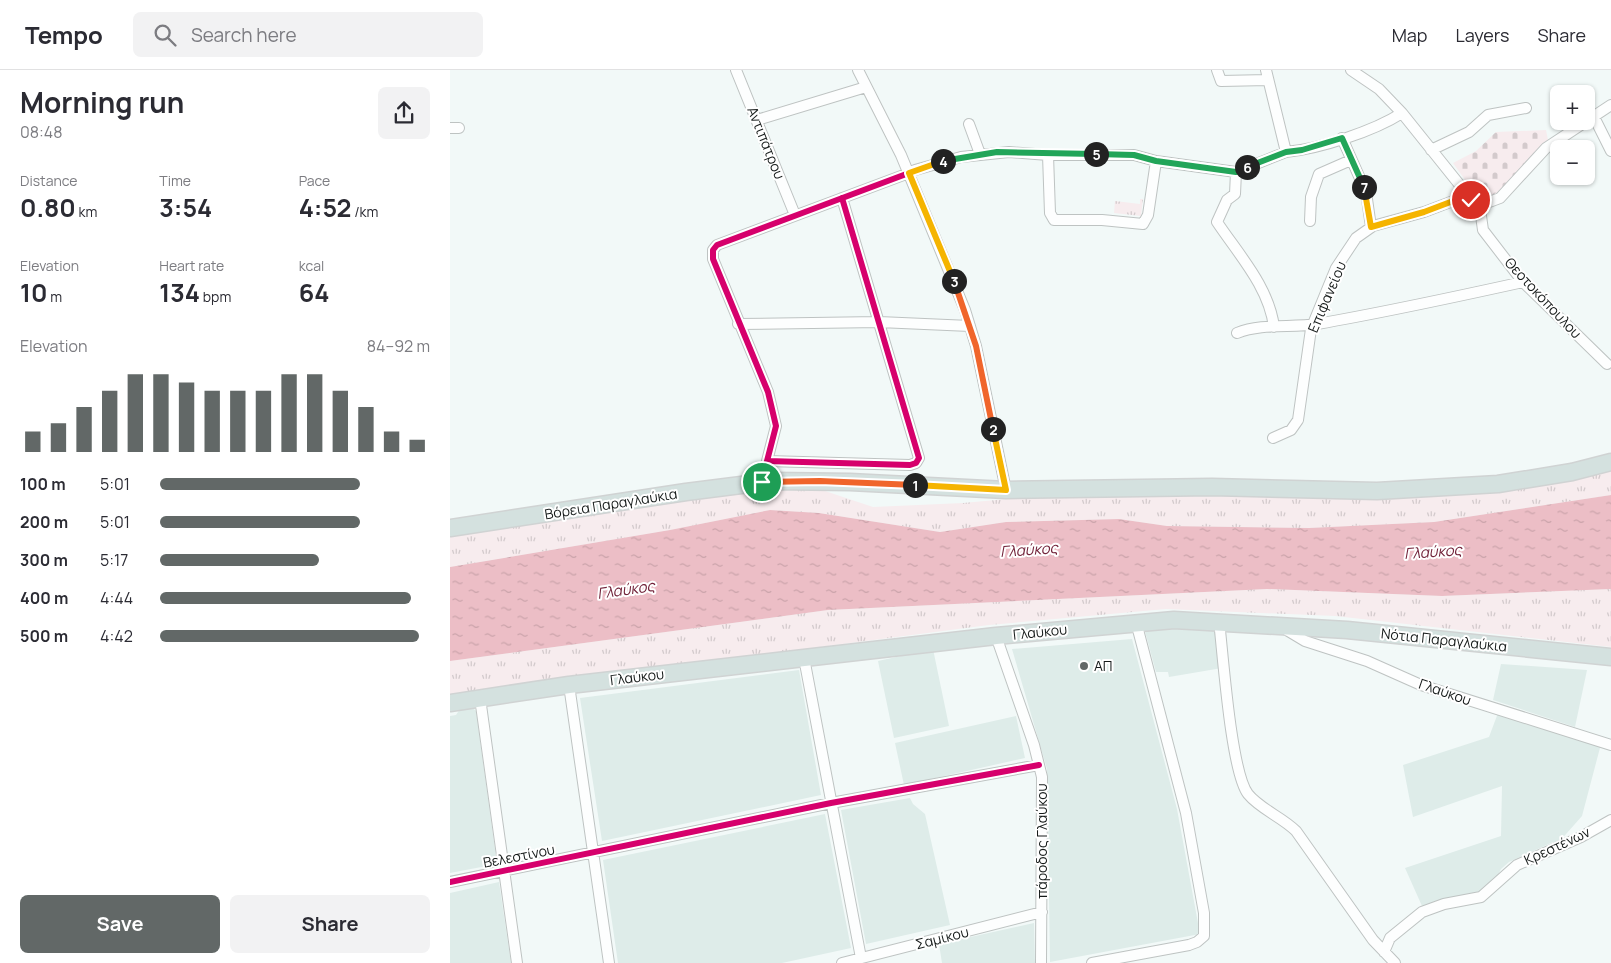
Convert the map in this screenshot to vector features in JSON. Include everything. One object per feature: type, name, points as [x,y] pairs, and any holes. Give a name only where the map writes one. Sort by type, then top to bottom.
[{"type":"main road","name":"Βόρεια Παραγλαύκια","points":[[450,528],[686,492],[773,481],[850,482],[1006,490],[1212,487],[1377,491],[1498,484],[1572,472],[1611,462]]},
{"type":"main road","name":"Γλαύκου","points":[[450,703],[569,685],[996,636],[1136,622],[1219,621],[1278,624]]},
{"type":"main road","name":"Νότια Παραγλαύκια","points":[[1278,624],[1611,657]]},
{"type":"street","name":"Αντιπάτρου","points":[[736,70],[795,215]]},
{"type":"street","points":[[858,70],[909,173],[952,276],[970,326],[1006,490]]},
{"type":"street","points":[[1217,70],[1221,81],[1267,75],[1286,152]]},
{"type":"street","name":"Θεοτοκόπουλου","points":[[1352,70],[1379,89],[1402,113],[1471,200],[1482,216],[1483,230],[1523,282],[1607,364]]},
{"type":"street","points":[[757,120],[866,87]]},
{"type":"street","name":"Επιφανείου","points":[[1595,116],[1611,105]]},
{"type":"street","points":[[1431,150],[1473,130],[1488,115],[1526,108]]},
{"type":"street","points":[[842,198],[919,458],[916,463],[910,465],[767,460],[776,426],[768,392],[738,324],[713,260],[713,250],[718,245],[795,215],[909,173],[938,163],[980,154],[1028,152],[1048,154],[1129,154],[1156,161],[1236,172],[1286,152],[1302,150],[1378,127],[1402,113]]},
{"type":"street","points":[[1595,119],[1611,151]]},
{"type":"street","points":[[969,124],[980,154]]},
{"type":"street","name":"Επιφανείου","points":[[1273,438],[1291,430],[1300,417],[1308,344],[1313,324],[1342,258],[1356,238],[1371,227],[1429,211],[1461,198],[1486,204],[1500,198],[1517,183],[1546,148],[1574,130]]},
{"type":"street","points":[[1342,138],[1366,192],[1371,227]]},
{"type":"street","points":[[1048,154],[1050,214],[1054,220],[1102,220],[1143,224],[1148,215],[1156,161]]},
{"type":"street","points":[[1310,221],[1311,197],[1319,174],[1352,160]]},
{"type":"street","points":[[1236,172],[1235,194],[1226,200],[1218,222],[1262,289],[1272,310],[1274,327]]},
{"type":"street","points":[[1237,333],[1256,328],[1313,324],[1409,308],[1523,282]]},
{"type":"street","points":[[738,324],[879,322],[970,326]]},
{"type":"street","points":[[1219,621],[1235,754],[1244,788],[1253,799],[1288,823],[1296,831],[1387,959]]},
{"type":"street","points":[[1092,963],[1189,944],[1197,942],[1204,936],[1204,914],[1186,813],[1136,622]]},
{"type":"street","name":"Γλαύκου","points":[[1278,624],[1306,641],[1368,661],[1422,685],[1611,745]]},
{"type":"street","name":"πάροδος Γλαύκου","points":[[996,636],[1042,777],[1041,963]]},
{"type":"street","points":[[804,658],[861,958]]},
{"type":"street","points":[[569,685],[609,963]]},
{"type":"street","points":[[480,698],[517,963]]},
{"type":"street","name":"Βελεστίνου","points":[[450,882],[593,854],[831,803],[1039,765]]},
{"type":"street","name":"Κρεστένων","points":[[1387,959],[1390,938],[1422,912],[1444,904],[1481,897],[1517,864],[1581,838],[1611,820]]},
{"type":"street","name":"Σαμίκου","points":[[842,963],[1042,912]]},
{"type":"shaded area","points":[[1215,621],[1222,668],[1169,677],[1168,672],[1156,672],[1143,624]]},
{"type":"shaded area","points":[[1132,639],[1177,809],[1200,934],[1050,962],[1047,769],[1012,649]]},
{"type":"shaded area","points":[[933,649],[949,726],[894,738],[878,661]]},
{"type":"shaded area","points":[[1501,664],[1587,670],[1575,727],[1493,700]]},
{"type":"shaded area","points":[[799,670],[821,795],[602,841],[580,698]]},
{"type":"shaded area","points":[[472,707],[476,711],[497,864],[450,873],[450,716],[456,715],[460,709]]},
{"type":"shaded area","points":[[1498,713],[1523,720],[1525,724],[1601,744],[1582,816],[1559,842],[1553,842],[1509,862],[1501,869],[1496,879],[1482,892],[1422,906],[1405,868],[1501,836],[1502,786],[1413,817],[1403,765],[1489,737]]},
{"type":"shaded area","points":[[1016,716],[1025,758],[904,785],[895,743]]},
{"type":"shaded area","points":[[910,798],[913,804],[925,814],[950,925],[866,944],[841,810]]},
{"type":"shaded area","points":[[825,814],[851,948],[782,963],[618,963],[603,860]]},
{"type":"shaded area","points":[[499,882],[511,963],[450,963],[450,893]]},
{"type":"shaded area","points":[[1034,923],[1035,963],[942,963],[939,944]]},
{"type":"green space","points":[[1546,130],[1548,140],[1532,155],[1505,187],[1486,198],[1475,194],[1453,163],[1476,151],[1496,132]]},
{"type":"green space","points":[[1140,199],[1143,199],[1141,216],[1114,213],[1115,201],[1140,204]]},
{"type":"green space","points":[[1611,462],[1611,495],[1434,522],[1309,528],[1167,526],[1119,519],[1006,522],[940,532],[819,513],[770,510],[670,530],[450,567],[450,537],[695,498],[779,488],[822,490],[873,507],[963,503],[1051,495],[1208,494],[1350,497]]},
{"type":"green space","points":[[1267,589],[1442,596],[1611,589],[1611,647],[1335,616],[1166,609],[989,625],[450,695],[450,661],[828,610]]},
{"type":"water","name":"Γλαύκος","points":[[1611,495],[1611,589],[1442,596],[1267,589],[828,610],[450,661],[450,567],[670,530],[770,510],[819,513],[940,532],[1006,522],[1119,519],[1167,526],[1309,528],[1434,522]]},
{"type":"cycle path","points":[[842,198],[919,458],[916,463],[910,465],[767,461],[776,426],[768,392],[713,259],[713,250],[717,245],[915,170],[961,157],[1009,152],[1048,155],[1134,155],[1156,161],[1236,172],[1286,152]]},
{"type":"cycle path","points":[[450,882],[831,803],[1039,765]]},
{"type":"place","name":"ΑΠ","points":[[1084,666]]},
{"type":"route","points":[[762,482],[850,482],[1006,490],[972,331],[949,268],[909,173],[915,170],[961,157],[989,152],[1028,152],[1134,155],[1156,161],[1236,172],[1286,152],[1302,150],[1342,138],[1366,192],[1371,227],[1424,212],[1461,198],[1471,200]]}]
